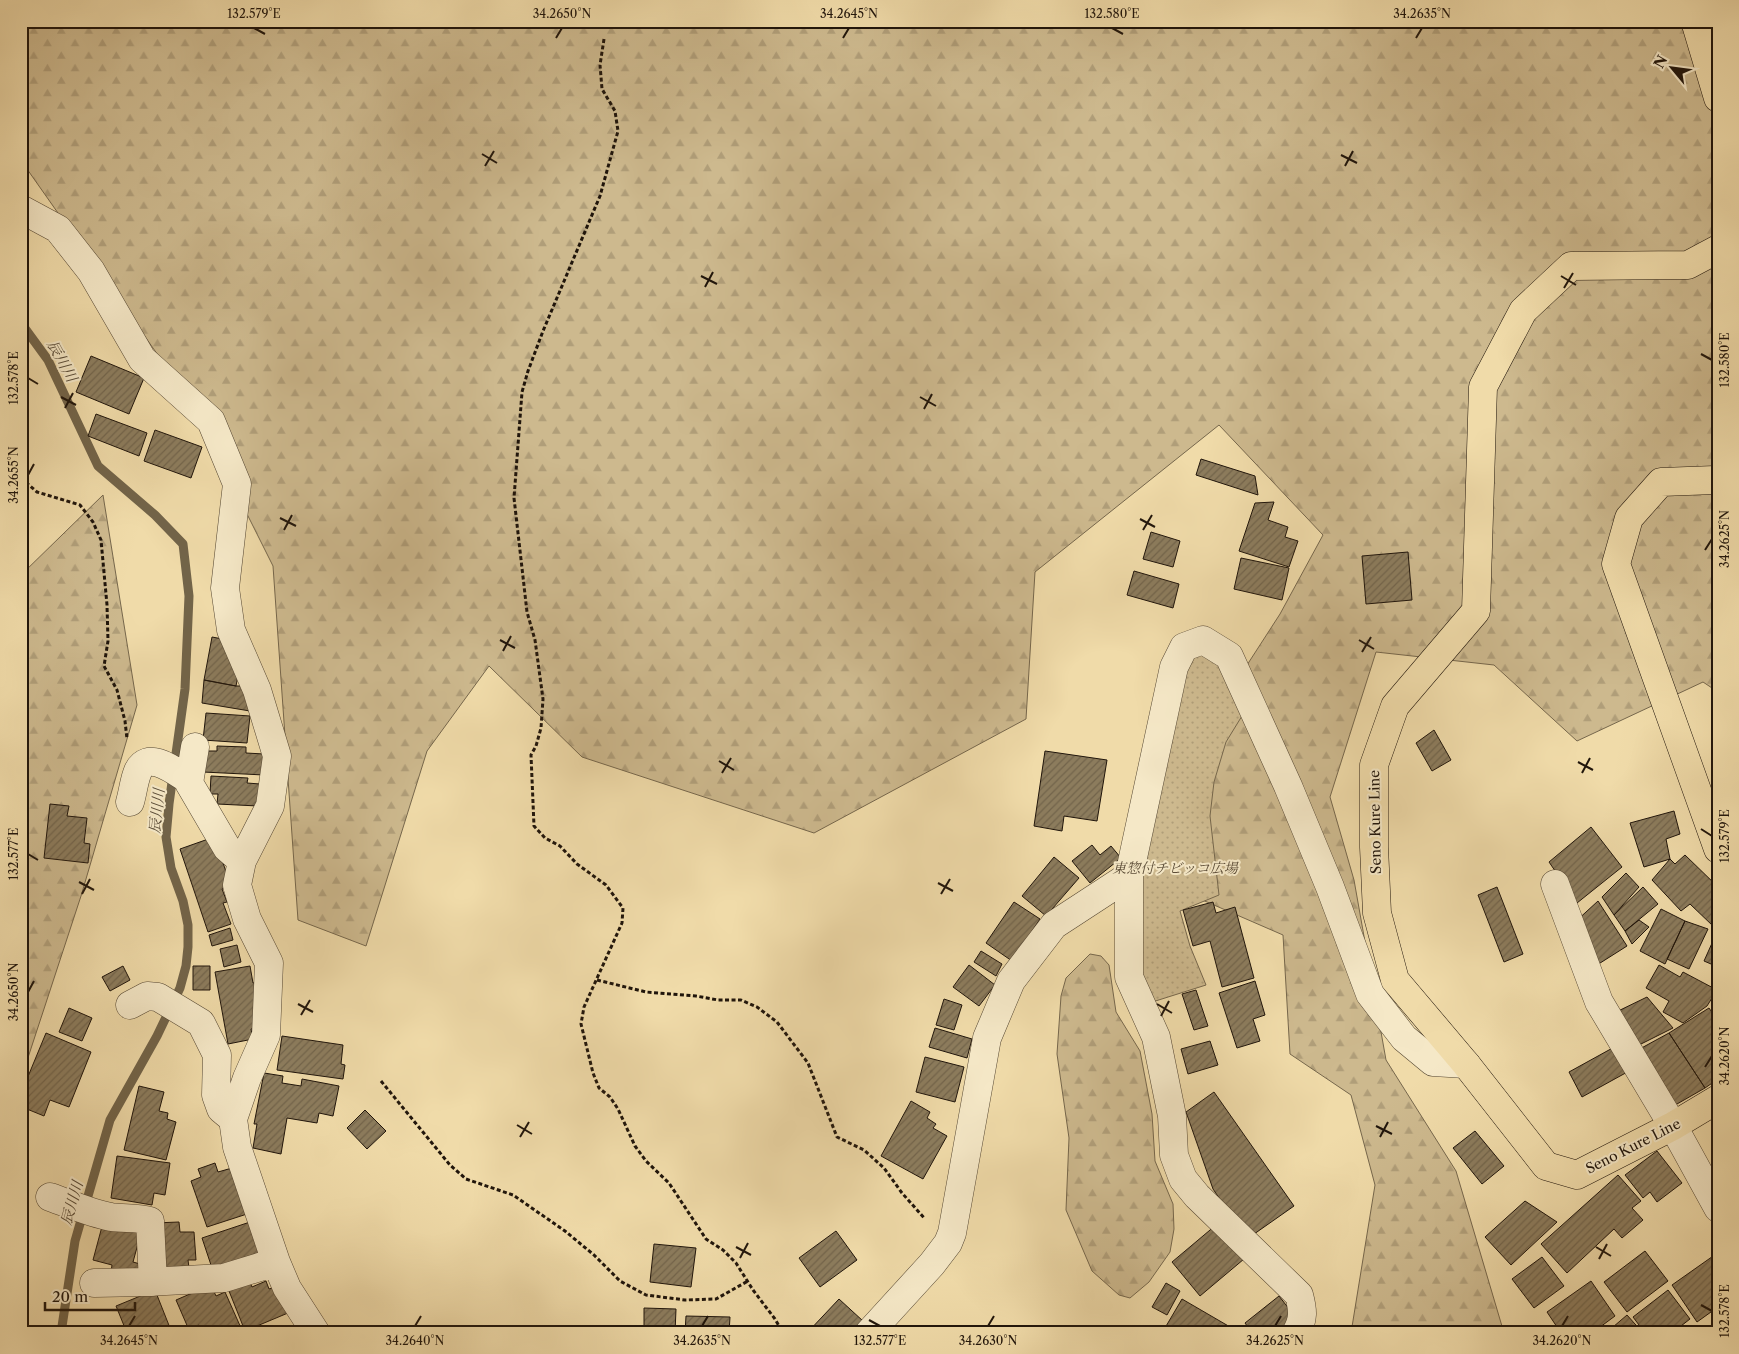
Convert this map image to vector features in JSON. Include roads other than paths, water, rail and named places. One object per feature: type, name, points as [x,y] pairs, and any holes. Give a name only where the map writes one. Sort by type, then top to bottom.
[{"type":"main road","points":[[1695,21],[1718,98]]},
{"type":"main road","name":"Seno Kure Line","points":[[1718,249],[1688,265],[1571,266],[1523,311],[1483,387],[1476,612],[1394,706],[1374,765],[1374,848],[1378,913],[1395,980],[1466,1064],[1546,1166],[1577,1175],[1673,1126],[1718,1099]]},
{"type":"main road","points":[[1718,481],[1661,482],[1629,518],[1616,564],[1718,849]]},
{"type":"street","points":[[21,209],[58,229],[91,271],[142,359],[211,421],[237,484],[225,588],[228,613],[231,630],[257,690],[277,756],[270,806],[242,861],[237,885],[247,919],[269,964],[266,1035],[247,1078],[233,1118],[237,1147],[276,1262],[287,1288],[316,1333]]},
{"type":"street","points":[[1296,1333],[1301,1324],[1303,1311],[1299,1295],[1197,1196],[1183,1180],[1174,1155],[1172,1116],[1156,1037],[1129,977],[1129,876],[1174,667],[1184,647],[1203,640],[1229,656],[1330,886],[1370,994],[1404,1038],[1433,1062],[1466,1064]]},
{"type":"street","points":[[195,747],[189,783],[228,848],[242,861]]},
{"type":"street","points":[[130,802],[138,769],[146,762],[157,761],[189,780]]},
{"type":"street","points":[[869,1333],[932,1264],[948,1243],[952,1233],[987,1038],[1012,981],[1054,925],[1129,876]]},
{"type":"street","points":[[1555,884],[1599,1002],[1673,1126],[1718,1208]]},
{"type":"street","points":[[130,1005],[147,996],[158,998],[201,1023],[217,1055],[216,1095],[221,1109],[233,1118]]},
{"type":"street","points":[[50,1197],[109,1216],[129,1219],[142,1218],[150,1221],[153,1282]]},
{"type":"street","points":[[94,1283],[224,1278],[276,1262]]},
{"type":"waterway","name":"辰川川","points":[[21,323],[48,360],[98,466],[155,515],[183,544],[189,596],[185,689],[166,837],[171,868],[183,901],[188,925],[186,966],[180,988],[157,1036],[110,1120],[75,1241],[61,1333]]},
{"type":"park label","name":"東惣付チビッコ広場","points":[[1175,868]]}]
